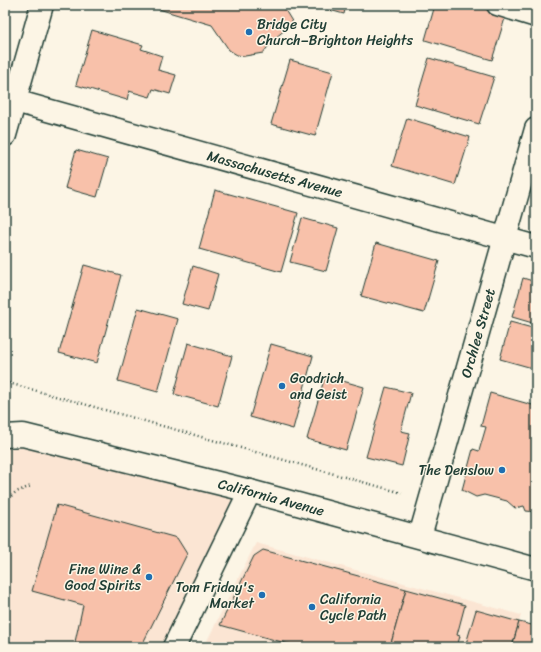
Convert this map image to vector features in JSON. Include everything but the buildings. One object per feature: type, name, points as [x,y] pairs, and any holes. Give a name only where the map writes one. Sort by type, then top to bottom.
[{"type":"street","points":[[5,135],[42,5]]},
{"type":"street","name":"Massachusetts Avenue","points":[[15,101],[536,247]]},
{"type":"street","name":"Orchlee Street","points":[[420,536],[536,129]]},
{"type":"street","name":"California Avenue","points":[[5,436],[23,435],[250,491],[420,536],[536,569]]},
{"type":"street","points":[[174,647],[250,491]]},
{"type":"lane","points":[[497,5],[536,17]]},
{"type":"path","points":[[5,382],[404,494]]},
{"type":"path","points":[[5,501],[16,492],[31,486]]},
{"type":"shaded area","points":[[5,436],[250,491],[174,647],[5,647]]},
{"type":"shaded area","points":[[256,543],[521,615],[512,647],[204,647]]},
{"type":"place","name":"Bridge City Church–Brighton Heights","points":[[249,32]]},
{"type":"place","name":"Goodrich and Geist","points":[[282,386]]},
{"type":"place","name":"The Denslow","points":[[502,470]]},
{"type":"place","name":"Fine Wine & Good Spirits","points":[[149,577]]},
{"type":"place","name":"Tom Friday's Market","points":[[262,595]]},
{"type":"place","name":"California Cycle Path","points":[[312,607]]}]
